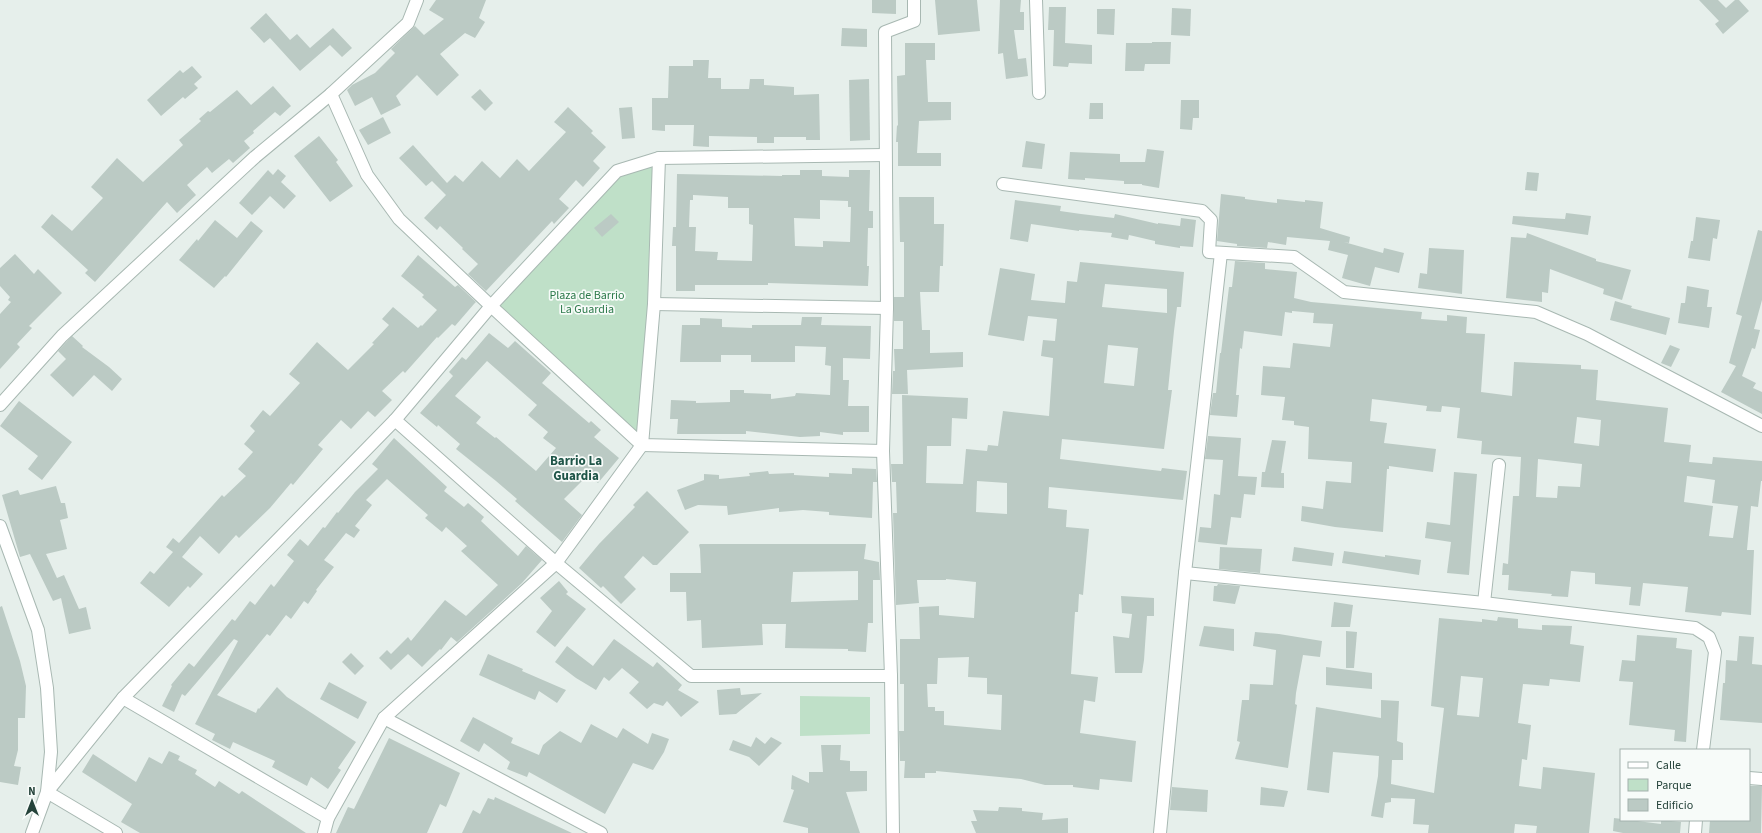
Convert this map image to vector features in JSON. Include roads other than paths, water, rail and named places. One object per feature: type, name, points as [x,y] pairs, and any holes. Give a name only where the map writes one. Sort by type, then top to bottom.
[{"type":"street","points":[[0,405],[62,336],[255,157],[330,94],[408,23],[418,0]]},
{"type":"street","points":[[893,833],[891,676],[883,451],[887,308],[884,32],[914,21],[914,0]]},
{"type":"street","points":[[1036,0],[1039,93]]},
{"type":"street","points":[[330,94],[367,175],[398,219],[642,445],[883,451]]},
{"type":"street","points":[[47,792],[123,698],[395,420],[491,306],[617,171],[659,158],[885,155]]},
{"type":"street","points":[[324,833],[328,818],[384,718],[556,563],[642,445],[654,304],[659,158]]},
{"type":"street","points":[[1003,184],[1202,211],[1211,220],[1209,252],[1294,257],[1344,292],[1536,312],[1587,334],[1762,426]]},
{"type":"street","points":[[1160,833],[1185,573],[1221,253]]},
{"type":"street","points":[[654,304],[887,308]]},
{"type":"street","points":[[395,420],[556,563],[691,676],[891,676]]},
{"type":"street","points":[[1484,603],[1499,465]]},
{"type":"street","points":[[0,526],[38,630],[47,688],[50,744],[47,792],[32,833]]},
{"type":"street","points":[[1185,573],[1484,603],[1695,628],[1709,637],[1715,652],[1703,749]]},
{"type":"street","points":[[123,698],[328,818]]},
{"type":"street","points":[[384,718],[582,828],[601,833]]},
{"type":"street","points":[[1750,778],[1762,779]]},
{"type":"street","points":[[47,792],[116,833]]},
{"type":"street","points":[[1695,833],[1696,821]]},
{"type":"district","name":"Barrio La Guardia","points":[[576,468]]},
{"type":"park label","name":"Plaza de Barrio La Guardia","points":[[587,302]]}]
